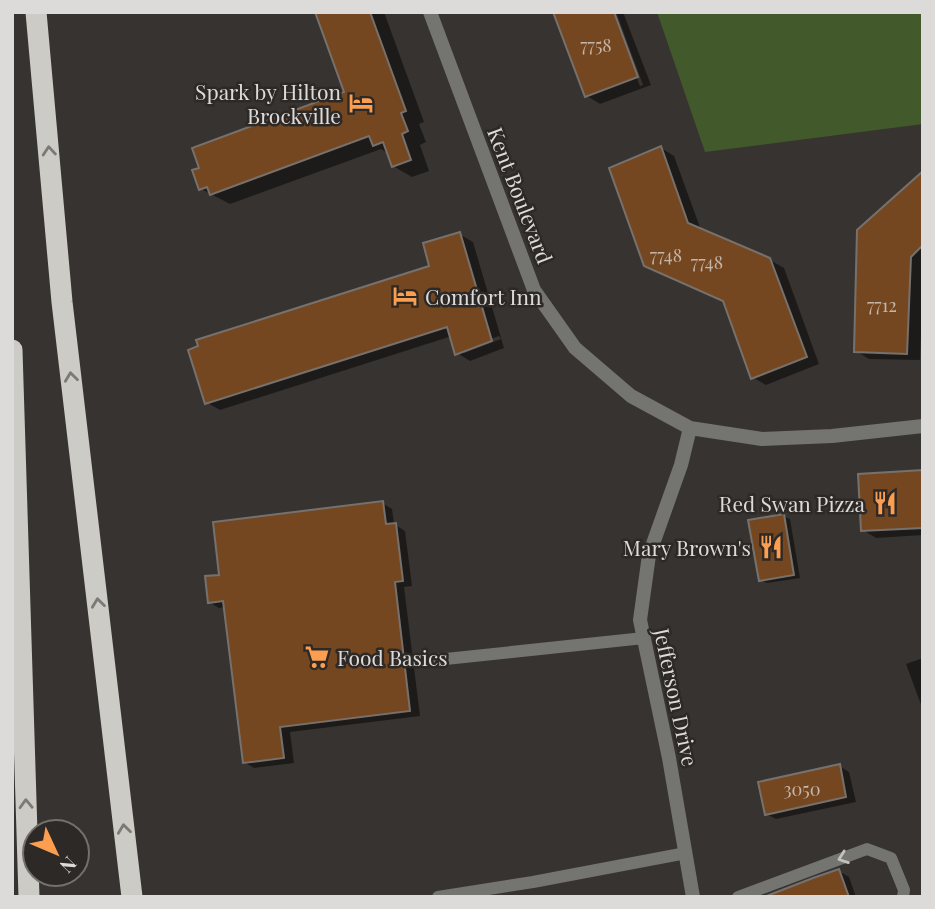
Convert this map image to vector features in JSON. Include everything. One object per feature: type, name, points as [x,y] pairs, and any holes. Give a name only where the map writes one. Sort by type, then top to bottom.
[{"type":"highway","points":[[36,12],[62,302],[132,897]]},
{"type":"highway","points":[[12,350],[29,897]]},
{"type":"street","name":"Kent Boulevard","points":[[430,12],[534,290],[575,348],[631,396],[690,428],[762,439],[832,436],[923,426]]},
{"type":"street","name":"Jefferson Drive","points":[[690,428],[681,465],[649,555],[640,620],[669,758],[693,897]]},
{"type":"lane","points":[[436,660],[644,638]]},
{"type":"lane","points":[[738,897],[867,849],[891,858],[904,890],[903,897]]},
{"type":"lane","points":[[438,897],[685,853]]},
{"type":"green space","points":[[657,12],[923,12],[923,124],[705,152]]},
{"type":"building","name":"Spark by Hilton Brockville","points":[[315,12],[370,12],[406,111],[401,113],[408,131],[402,134],[411,160],[392,167],[383,142],[373,146],[369,136],[210,195],[207,187],[199,190],[192,170],[199,168],[192,148],[344,92]]},
{"type":"building","points":[[553,12],[614,12],[638,77],[585,97]]},
{"type":"building","points":[[661,146],[688,223],[770,258],[807,357],[751,379],[723,301],[644,266],[609,168]]},
{"type":"building","points":[[923,171],[923,245],[911,257],[907,354],[854,352],[857,230]]},
{"type":"building","name":"Comfort Inn","points":[[460,232],[492,341],[455,355],[447,327],[205,404],[188,350],[198,346],[196,340],[429,266],[423,243]]},
{"type":"building","points":[[923,470],[923,528],[861,531],[858,474]]},
{"type":"building","name":"Food Basics","points":[[383,501],[386,524],[396,523],[403,581],[395,582],[410,711],[280,727],[284,758],[243,763],[223,601],[208,603],[205,576],[219,575],[213,522]]},
{"type":"building","name":"Mary Brown's","points":[[784,514],[794,575],[759,581],[748,520]]},
{"type":"building","points":[[840,764],[846,797],[765,815],[758,782]]},
{"type":"building","points":[[839,869],[849,897],[764,897],[813,878]]},
{"type":"place","name":"Spark by Hilton Brockville","points":[[361,103]]},
{"type":"place","name":"Comfort Inn","points":[[405,296]]},
{"type":"place","name":"Red Swan Pizza","points":[[885,503]]},
{"type":"place","name":"Mary Brown's","points":[[771,547]]},
{"type":"place","name":"Food Basics","points":[[317,657]]}]
